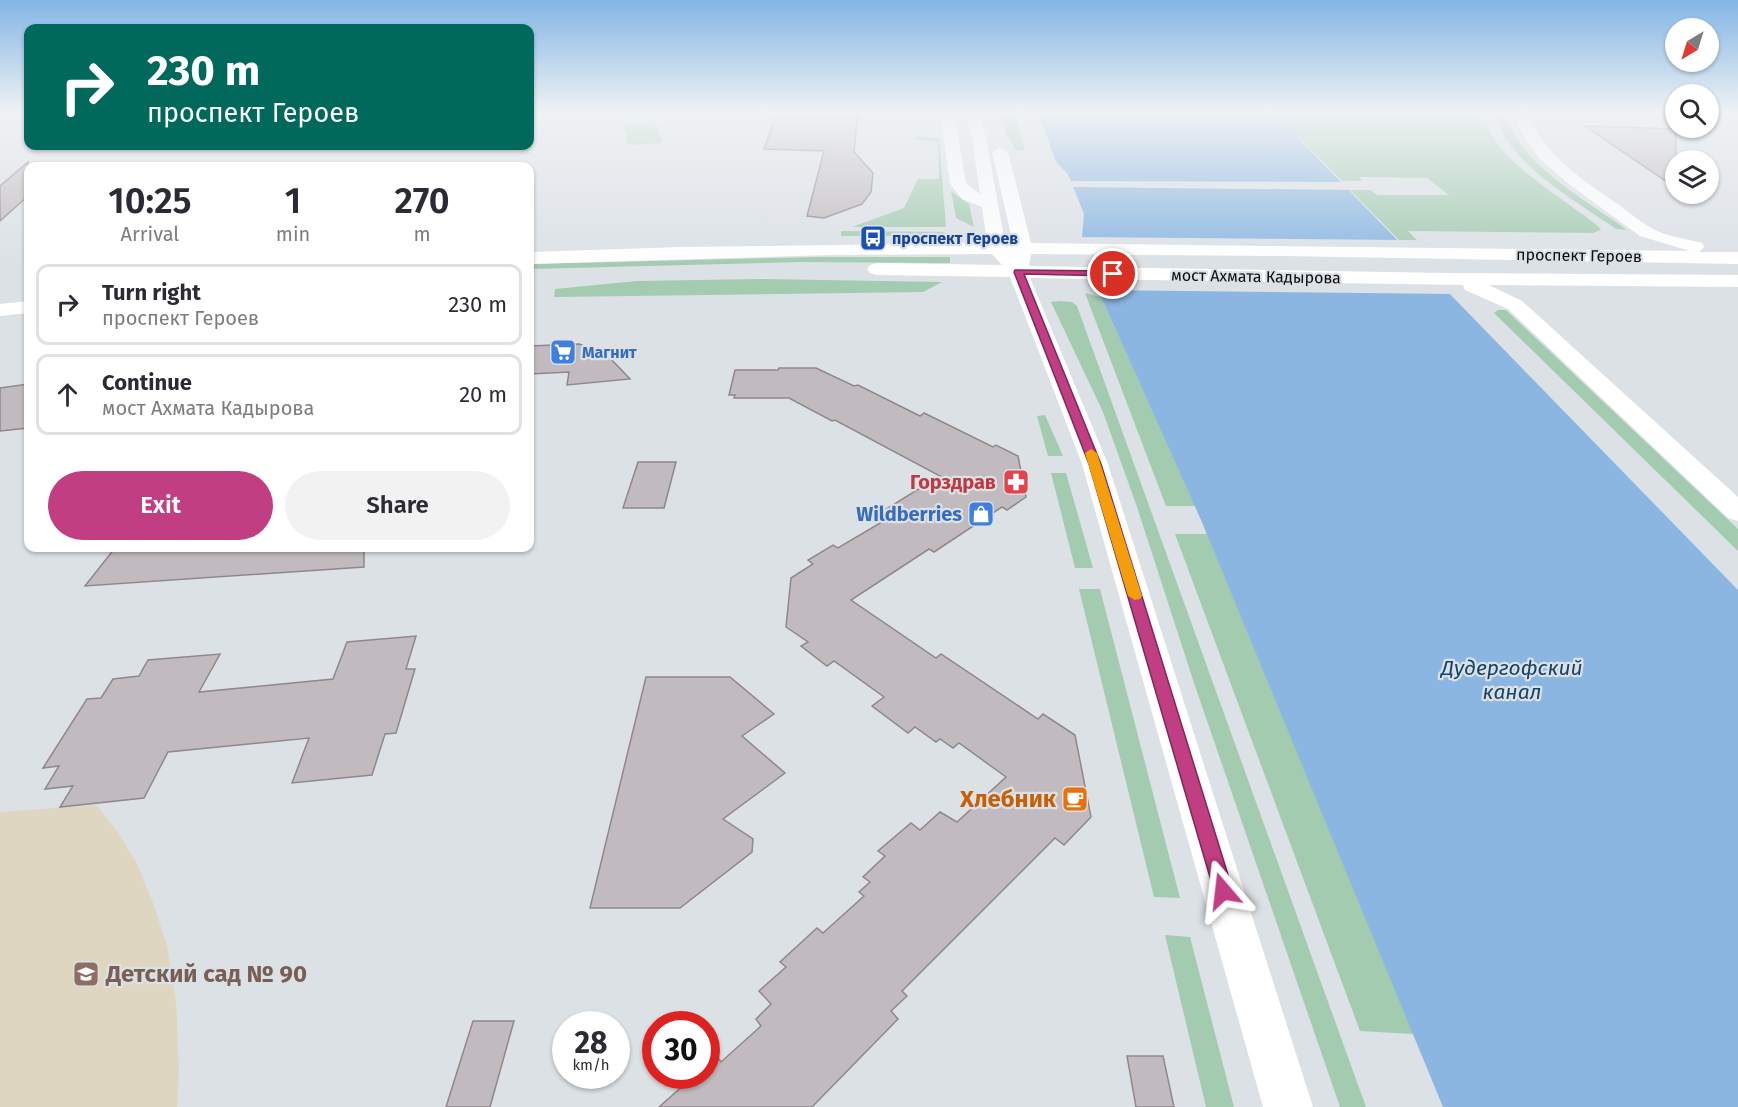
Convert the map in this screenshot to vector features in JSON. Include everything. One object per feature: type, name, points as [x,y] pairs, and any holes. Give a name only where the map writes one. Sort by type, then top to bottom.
[{"type":"street","points":[[955,164],[958,184],[968,195],[991,205]]},
{"type":"street","points":[[984,164],[997,248],[1018,272],[1095,464],[1288,1107]]},
{"type":"street","points":[[1003,164],[1023,248],[1018,272]]},
{"type":"street","points":[[1555,164],[1649,234],[1653,240],[1650,246],[1637,256]]},
{"type":"street","points":[[1649,234],[1738,257]]},
{"type":"street","points":[[534,258],[750,250],[1023,248]]},
{"type":"street","name":"мост Ахмата Кадырова","points":[[1023,248],[1420,254]]},
{"type":"street","name":"проспект Героев","points":[[1420,254],[1738,257]]},
{"type":"street","points":[[534,275],[825,268],[1018,272]]},
{"type":"street","name":"мост Ахмата Кадырова","points":[[1018,272],[1446,279]]},
{"type":"street","points":[[1446,279],[1481,289],[1510,301]]},
{"type":"street","name":"проспект Героев","points":[[1446,279],[1738,281]]},
{"type":"street","points":[[1522,280],[1508,290],[1506,295],[1510,301],[1738,512]]},
{"type":"street","points":[[0,293],[24,291]]},
{"type":"street","points":[[0,310],[24,307]]},
{"type":"street","points":[[0,329],[24,327]]},
{"type":"shaded area","name":"Детский сад № 90","points":[[96,805],[117,831],[137,864],[167,946],[176,1001],[179,1072],[177,1107],[0,1107],[0,812]]},
{"type":"green space","points":[[939,164],[941,164],[946,227],[852,227],[904,208],[918,179],[939,179]]},
{"type":"green space","points":[[1325,164],[1517,164],[1601,230],[1593,233],[1408,231],[1417,240],[1399,240],[1350,190],[1371,190],[1377,195],[1449,195],[1427,178],[1359,177],[1362,181],[1342,181]]},
{"type":"green space","points":[[1528,164],[1538,164],[1555,179],[1627,230],[1616,229],[1564,194]]},
{"type":"green space","points":[[951,191],[969,204],[974,227],[956,218]]},
{"type":"green space","points":[[841,231],[945,232],[938,236],[841,236]]},
{"type":"green space","points":[[817,257],[950,257],[950,263],[801,262],[534,269],[534,264]]},
{"type":"green space","points":[[760,279],[942,282],[923,292],[554,297],[555,289],[637,281]]},
{"type":"green space","points":[[1085,293],[1101,297],[1195,506],[1166,506]]},
{"type":"green space","points":[[1051,302],[1072,302],[1077,306],[1366,1107],[1340,1107],[1103,412]]},
{"type":"green space","points":[[1498,310],[1506,310],[1738,529],[1738,551],[1494,313]]},
{"type":"green space","points":[[1045,415],[1063,456],[1048,456],[1037,416]]},
{"type":"green space","points":[[1051,473],[1066,473],[1093,568],[1075,568]]},
{"type":"green space","points":[[1175,534],[1207,534],[1414,1034],[1360,1031]]},
{"type":"green space","points":[[1079,589],[1100,589],[1180,898],[1154,897]]},
{"type":"green space","points":[[1165,935],[1190,937],[1234,1107],[1206,1107]]},
{"type":"water","name":"Дудергофский канал","points":[[1058,164],[1323,164],[1738,590],[1738,1107],[1443,1107],[1201,520],[1101,297],[1082,237],[1084,214],[1068,174]]},
{"type":"pier","points":[[1068,181],[1347,182],[1354,190],[1071,187]]},
{"type":"pier","points":[[1079,237],[1403,240],[1455,294],[1096,290]]},
{"type":"building","points":[[821,164],[865,164],[873,173],[871,192],[862,204],[824,218],[807,216]]},
{"type":"building","points":[[1640,164],[1665,164],[1665,181]]},
{"type":"building","points":[[24,165],[24,200],[0,221],[0,186]]},
{"type":"building","points":[[579,344],[607,355],[630,379],[567,385],[569,372],[534,374],[534,346]]},
{"type":"building","points":[[779,368],[816,368],[854,386],[858,385],[920,416],[924,413],[993,447],[996,445],[1018,456],[1026,497],[1007,510],[1002,507],[934,552],[929,549],[851,600],[936,658],[941,654],[1038,719],[1043,714],[1075,735],[1091,817],[1064,845],[1055,838],[902,991],[907,996],[891,1011],[898,1019],[812,1107],[659,1107],[679,1089],[720,1089],[720,1061],[761,1026],[756,1019],[771,1004],[759,991],[786,967],[780,962],[817,928],[823,933],[864,896],[859,892],[870,882],[863,877],[885,856],[878,851],[911,823],[920,830],[940,812],[957,822],[1006,777],[959,743],[953,748],[940,739],[936,742],[915,727],[908,733],[872,706],[884,697],[834,661],[827,666],[801,646],[808,642],[786,627],[791,578],[813,564],[808,560],[833,545],[838,548],[887,519],[878,514],[940,476],[789,398],[734,398],[735,395],[729,395],[735,370],[778,370]]},
{"type":"building","points":[[24,385],[24,428],[0,431],[0,388]]},
{"type":"building","points":[[638,462],[676,462],[664,508],[623,508]]},
{"type":"building","points":[[112,552],[364,552],[364,567],[85,586]]},
{"type":"building","points":[[416,636],[406,669],[415,669],[396,733],[385,734],[372,775],[292,783],[309,738],[168,752],[144,798],[60,807],[73,786],[45,789],[59,766],[43,768],[87,699],[101,698],[113,679],[139,676],[148,660],[220,654],[199,692],[333,679],[347,642]]},
{"type":"building","points":[[646,677],[730,677],[774,714],[742,736],[785,773],[723,819],[753,839],[752,852],[680,908],[590,908]]},
{"type":"building","points":[[473,1021],[514,1021],[490,1107],[446,1107]]},
{"type":"building","points":[[1127,1056],[1163,1056],[1174,1107],[1136,1107]]},
{"type":"slow traffic","points":[[1091,453],[1135,596]]},
{"type":"place","name":"проспект Героев","points":[[873,238]]},
{"type":"place","name":"Магнит","points":[[563,352]]},
{"type":"place","name":"Горздрав","points":[[1016,482]]},
{"type":"place","name":"Wildberries","points":[[981,514]]},
{"type":"place","name":"Хлебник","points":[[1075,799]]},
{"type":"place","name":"Детский сад № 90","points":[[86,974]]},
{"type":"route","points":[[1113,274],[1018,272],[1095,464],[1223,891]]}]
